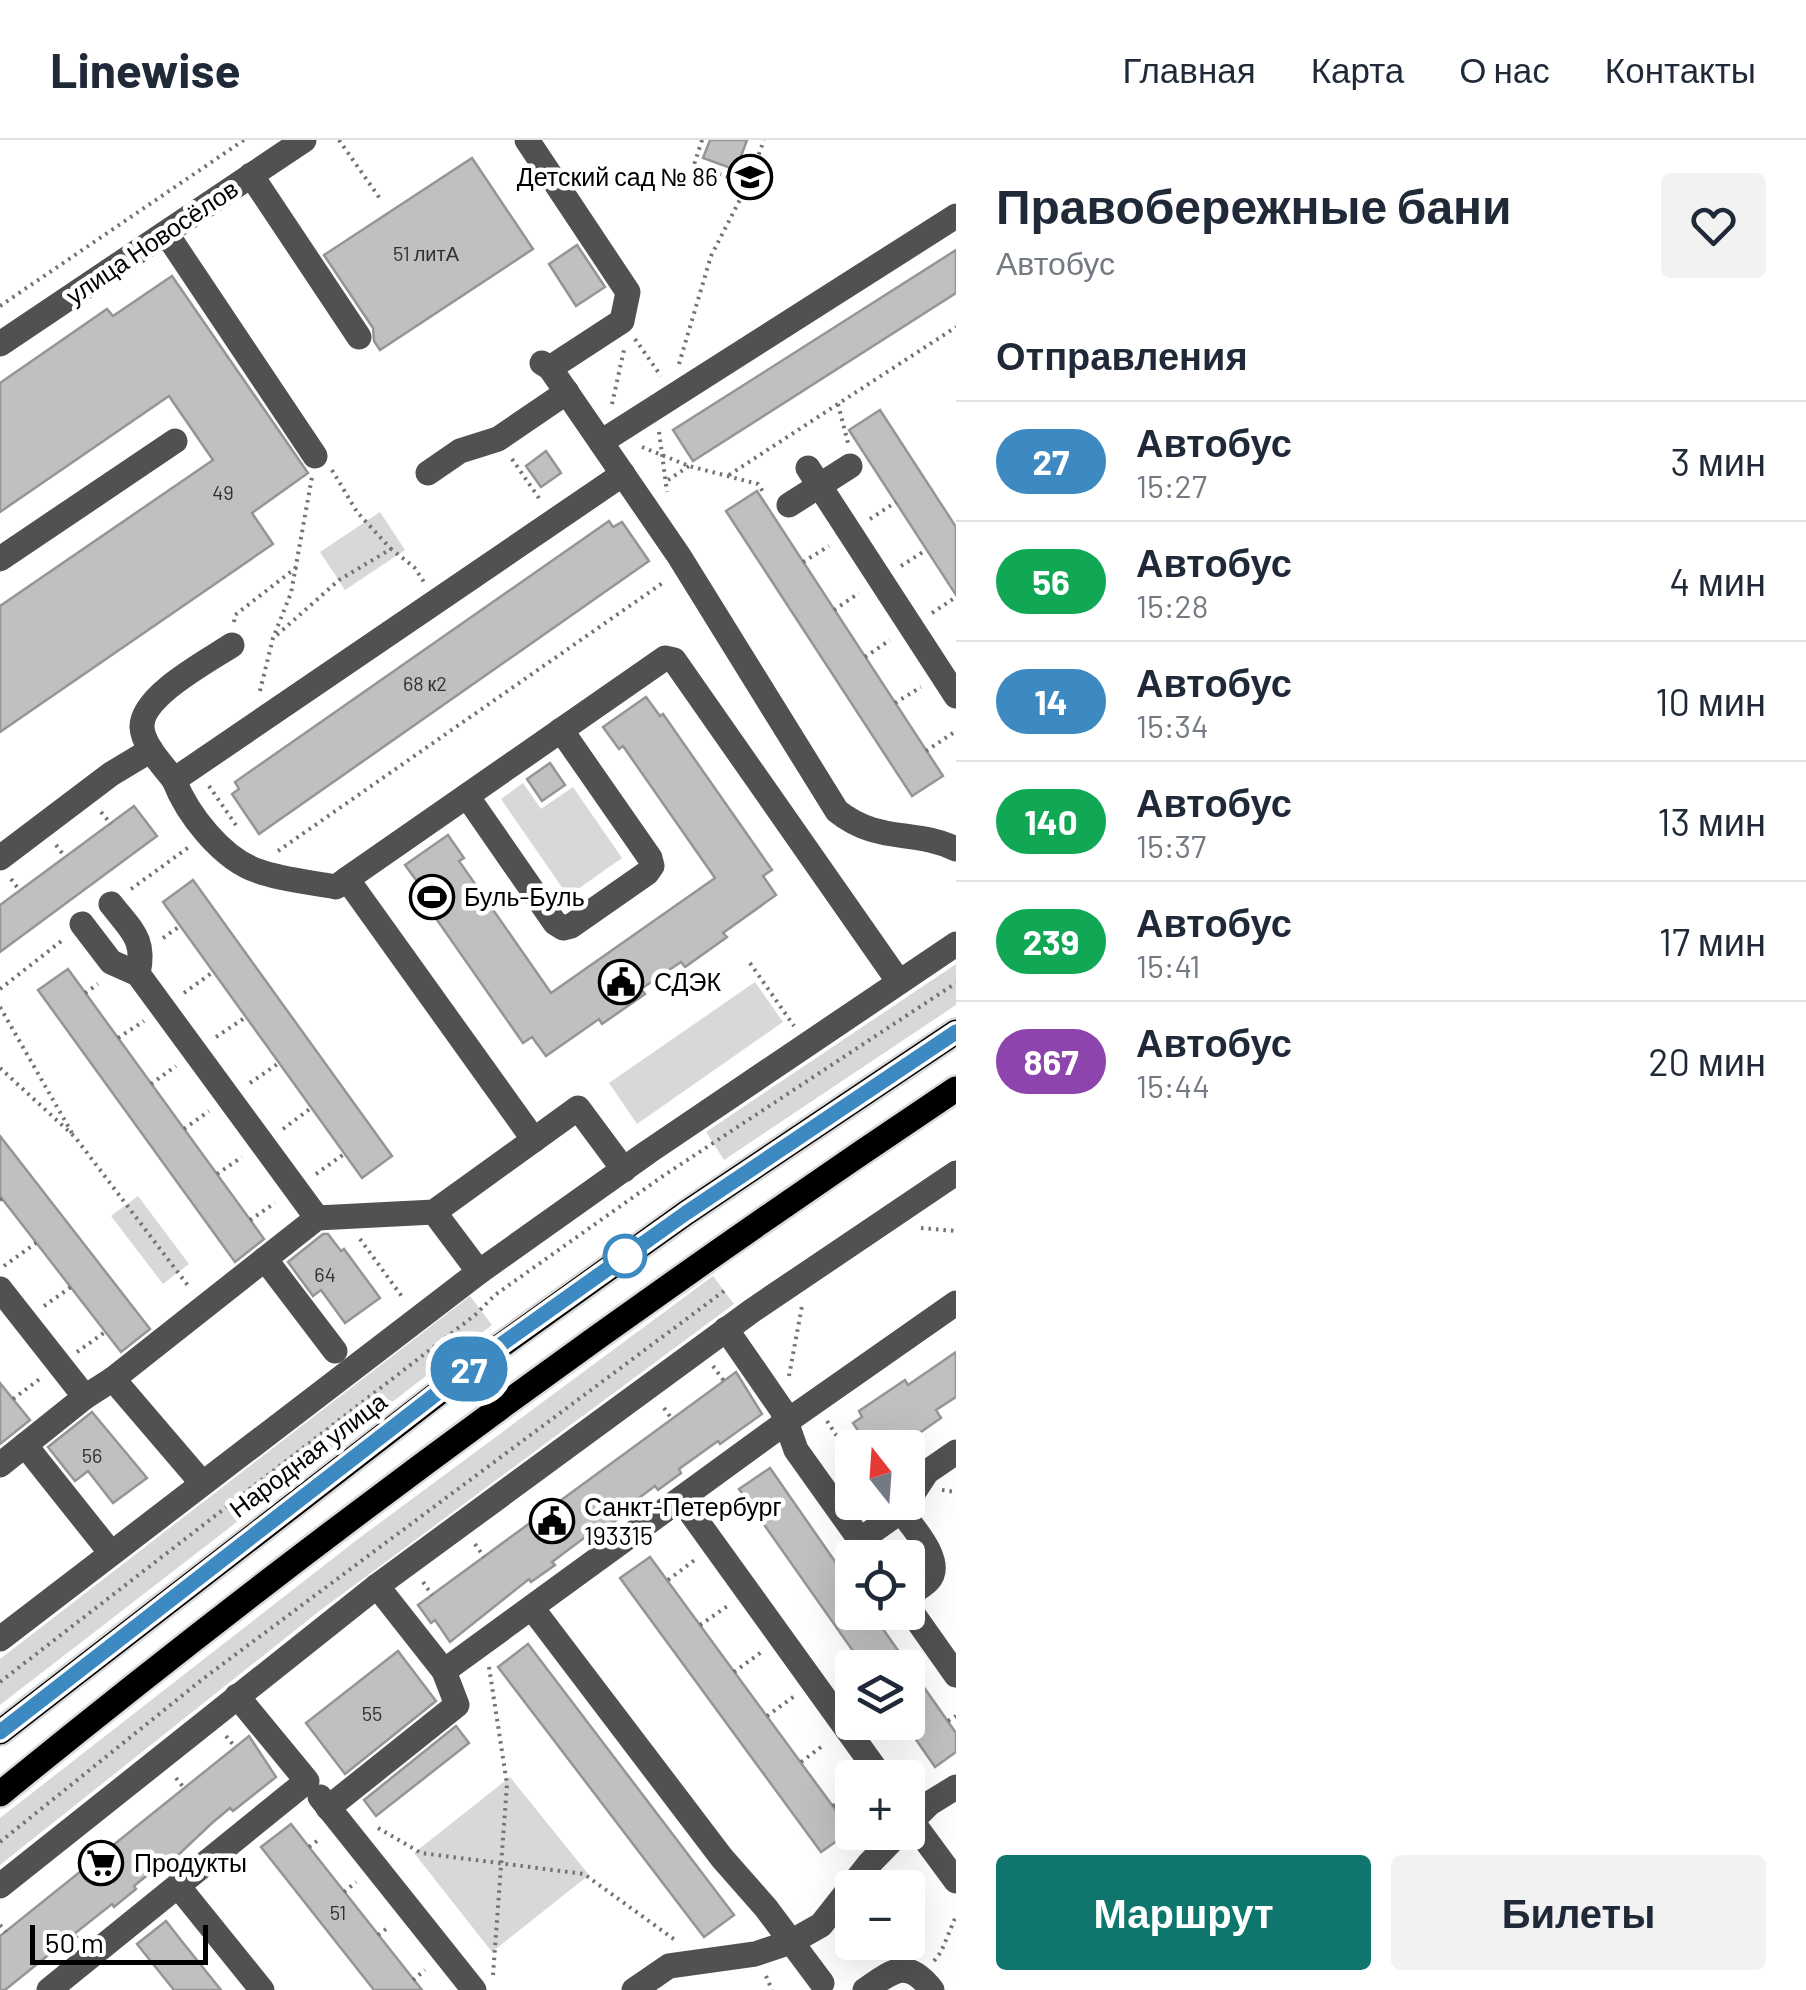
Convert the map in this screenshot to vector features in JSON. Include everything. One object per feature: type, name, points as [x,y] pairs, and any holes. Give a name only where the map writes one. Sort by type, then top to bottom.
[{"type":"main road","name":"Народная улица","points":[[0,1732],[485,1356],[686,1213],[956,1032]]},
{"type":"main road","points":[[0,1794],[100,1712],[517,1395],[714,1252],[956,1090]]},
{"type":"street","name":"улица Новосёлов","points":[[0,344],[304,140]]},
{"type":"street","points":[[528,140],[628,292],[625,326],[546,365],[606,439],[623,474],[679,556],[684,570],[837,811],[870,832],[954,842]]},
{"type":"street","points":[[251,175],[359,337]]},
{"type":"street","points":[[606,439],[666,397],[956,216]]},
{"type":"street","points":[[166,232],[314,456]]},
{"type":"street","points":[[428,472],[460,451],[498,439],[567,392]]},
{"type":"street","points":[[0,559],[175,441]]},
{"type":"street","points":[[778,502],[850,457]]},
{"type":"street","points":[[174,780],[623,474]]},
{"type":"street","points":[[813,477],[956,696]]},
{"type":"street","points":[[232,645],[156,696],[144,712],[142,730],[180,795],[233,859],[257,871],[336,887],[665,658],[674,660],[899,982]]},
{"type":"street","points":[[467,796],[562,928],[571,926],[647,874],[652,866],[650,858],[561,730]]},
{"type":"street","points":[[0,858],[111,774],[151,750]]},
{"type":"street","points":[[347,879],[534,1140]]},
{"type":"street","points":[[111,904],[140,941],[143,952],[138,974]]},
{"type":"street","points":[[82,924],[111,962],[138,974],[329,1217]]},
{"type":"street","points":[[0,1638],[480,1272],[956,944]]},
{"type":"street","points":[[0,1465],[265,1259],[329,1217],[434,1212],[578,1108],[624,1170]]},
{"type":"street","points":[[0,1886],[377,1586],[726,1330],[956,1173]]},
{"type":"street","points":[[434,1212],[480,1272]]},
{"type":"street","points":[[265,1259],[335,1351]]},
{"type":"street","points":[[0,1290],[85,1397]]},
{"type":"street","points":[[444,1671],[680,1498],[784,1416],[814,1402],[956,1303]]},
{"type":"street","points":[[726,1330],[784,1416],[796,1450],[860,1540]]},
{"type":"street","points":[[112,1379],[202,1483]]},
{"type":"street","points":[[25,1445],[110,1553]]},
{"type":"street","points":[[925,1474],[956,1452]]},
{"type":"street","points":[[680,1498],[835,1711]]},
{"type":"street","points":[[874,1540],[892,1520]]},
{"type":"street","points":[[925,1543],[933,1571],[925,1583]]},
{"type":"street","points":[[328,1808],[457,1706],[444,1671],[377,1586]]},
{"type":"street","points":[[532,1608],[722,1858],[822,1982]]},
{"type":"street","points":[[925,1630],[956,1675]]},
{"type":"street","points":[[236,1696],[474,1990]]},
{"type":"street","points":[[49,1990],[307,1782]]},
{"type":"street","points":[[925,1807],[956,1787]]},
{"type":"street","points":[[925,1846],[956,1881]]},
{"type":"street","points":[[634,1990],[669,1966],[755,1954],[792,1942],[821,1926],[881,1850]]},
{"type":"street","points":[[178,1886],[262,1990]]},
{"type":"street","points":[[865,1990],[898,1970],[910,1970],[926,1983]]},
{"type":"path","points":[[0,306],[244,140]]},
{"type":"path","points":[[339,140],[381,200]]},
{"type":"path","points":[[702,140],[694,165],[748,184]]},
{"type":"path","points":[[668,499],[663,455],[666,397],[711,256],[748,184],[764,140]]},
{"type":"path","points":[[625,326],[660,376],[666,397]]},
{"type":"path","points":[[625,326],[606,439],[758,484],[778,502]]},
{"type":"path","points":[[729,476],[956,327]]},
{"type":"path","points":[[838,404],[850,457]]},
{"type":"path","points":[[498,439],[555,520]]},
{"type":"path","points":[[252,728],[251,716],[296,567],[314,456],[326,462],[357,512],[391,549],[414,567],[437,601]]},
{"type":"path","points":[[652,490],[689,466]]},
{"type":"path","points":[[273,638],[338,580],[391,549]]},
{"type":"path","points":[[232,645],[235,615],[296,567]]},
{"type":"path","points":[[257,871],[262,862],[684,570]]},
{"type":"path","points":[[926,750],[956,731]]},
{"type":"path","points":[[203,778],[242,834]]},
{"type":"path","points":[[750,963],[794,1026]]},
{"type":"path","points":[[0,1682],[475,1315],[495,1294],[663,1176],[956,983]]},
{"type":"path","points":[[0,1007],[75,1137],[204,1307]]},
{"type":"path","points":[[0,1068],[75,1137]]},
{"type":"path","points":[[329,1217],[403,1298]]},
{"type":"path","points":[[913,1227],[956,1232]]},
{"type":"path","points":[[0,1269],[36,1243]]},
{"type":"path","points":[[0,1842],[204,1678],[724,1290]]},
{"type":"path","points":[[784,1416],[803,1303]]},
{"type":"path","points":[[713,1366],[724,1381]]},
{"type":"path","points":[[814,1402],[835,1434]]},
{"type":"path","points":[[661,1404],[672,1419]]},
{"type":"path","points":[[472,1540],[484,1557]]},
{"type":"path","points":[[668,1580],[714,1546]]},
{"type":"path","points":[[420,1578],[432,1595]]},
{"type":"path","points":[[700,1625],[748,1591]]},
{"type":"path","points":[[734,1672],[781,1638]]},
{"type":"path","points":[[485,1642],[507,1784],[493,1990]]},
{"type":"path","points":[[767,1716],[814,1682]]},
{"type":"path","points":[[948,1721],[956,1716]]},
{"type":"path","points":[[223,1732],[235,1747]]},
{"type":"path","points":[[801,1762],[835,1737]]},
{"type":"path","points":[[173,1774],[184,1788]]},
{"type":"path","points":[[367,1822],[421,1853],[584,1874],[703,1960]]},
{"type":"path","points":[[926,1983],[956,1916]]},
{"type":"path","points":[[0,1924],[6,1932]]},
{"type":"shaded area","points":[[380,512],[405,550],[345,590],[320,552]]},
{"type":"shaded area","points":[[523,783],[541,809],[573,787],[622,858],[568,896],[501,799]]},
{"type":"shaded area","points":[[956,964],[956,1005],[724,1160],[706,1132]]},
{"type":"shaded area","points":[[755,982],[783,1022],[637,1124],[609,1083]]},
{"type":"shaded area","points":[[138,1196],[189,1264],[163,1284],[111,1216]]},
{"type":"shaded area","points":[[713,1276],[734,1304],[318,1612],[0,1865],[0,1818],[358,1539]]},
{"type":"shaded area","points":[[470,1296],[492,1325],[0,1705],[0,1659]]},
{"type":"shaded area","points":[[510,1777],[589,1875],[492,1952],[414,1853]]},
{"type":"building","points":[[710,140],[747,140],[736,170],[703,158]]},
{"type":"building","points":[[472,158],[533,249],[380,350],[373,328],[324,255]]},
{"type":"building","points":[[577,245],[605,287],[576,306],[549,264]]},
{"type":"building","points":[[956,250],[956,293],[693,461],[673,430]]},
{"type":"building","points":[[172,276],[308,473],[252,513],[273,544],[0,732],[0,606],[213,460],[169,396],[0,512],[0,383],[107,309],[113,316]]},
{"type":"building","points":[[880,410],[956,527],[956,595],[849,430]]},
{"type":"building","points":[[546,451],[561,473],[541,487],[526,466]]},
{"type":"building","points":[[757,491],[943,776],[912,796],[726,511]]},
{"type":"building","points":[[609,521],[613,527],[622,522],[649,561],[259,834],[232,794],[239,789],[235,782]]},
{"type":"building","points":[[646,697],[660,716],[663,714],[772,870],[763,876],[776,895],[723,933],[727,937],[685,967],[681,962],[641,989],[645,994],[602,1024],[599,1019],[546,1056],[532,1037],[523,1043],[414,887],[419,884],[405,865],[448,835],[464,858],[459,861],[551,993],[715,878],[623,746],[619,749],[603,727]]},
{"type":"building","points":[[550,763],[565,785],[542,801],[527,779]]},
{"type":"building","points":[[134,806],[157,836],[0,952],[0,905]]},
{"type":"building","points":[[193,880],[392,1156],[362,1178],[163,902]]},
{"type":"building","points":[[68,969],[264,1239],[235,1262],[38,990]]},
{"type":"building","points":[[0,1136],[150,1329],[121,1352],[0,1196]]},
{"type":"building","points":[[328,1234],[341,1251],[344,1249],[380,1298],[345,1323],[321,1290],[313,1296],[288,1262]]},
{"type":"building","points":[[956,1352],[956,1397],[936,1410],[941,1418],[924,1430],[858,1430],[853,1423],[862,1417],[859,1411],[905,1380],[908,1385]]},
{"type":"building","points":[[736,1372],[762,1414],[679,1469],[681,1473],[658,1490],[655,1486],[595,1536],[592,1532],[552,1562],[555,1565],[531,1582],[529,1579],[450,1642],[435,1620],[431,1623],[418,1605]]},
{"type":"building","points":[[0,1383],[30,1420],[0,1444]]},
{"type":"building","points":[[92,1412],[147,1478],[113,1503],[88,1471],[75,1481],[48,1447]]},
{"type":"building","points":[[770,1468],[835,1562],[835,1625],[739,1489]]},
{"type":"building","points":[[650,1557],[835,1809],[835,1842],[821,1852],[620,1578]]},
{"type":"building","points":[[838,1630],[884,1630],[898,1650],[852,1650]]},
{"type":"building","points":[[528,1644],[734,1915],[704,1937],[498,1667]]},
{"type":"building","points":[[398,1651],[436,1701],[345,1774],[306,1723]]},
{"type":"building","points":[[925,1689],[956,1733],[956,1752],[935,1767],[916,1740],[925,1740]]},
{"type":"building","points":[[456,1726],[469,1743],[376,1816],[364,1800]]},
{"type":"building","points":[[249,1736],[276,1777],[233,1811],[230,1808],[174,1859],[171,1856],[114,1907],[112,1904],[74,1934],[77,1937],[55,1955],[52,1952],[0,1990],[0,1936]]},
{"type":"building","points":[[291,1824],[422,1990],[374,1990],[261,1847]]},
{"type":"building","points":[[166,1921],[221,1990],[174,1990],[137,1944]]},
{"type":"bus line","name":"27","points":[[0,1732],[485,1356],[686,1213],[956,1032]]},
{"type":"place","name":"Детский сад № 86","points":[[750,177]]},
{"type":"place","name":"Буль-Буль","points":[[432,897]]},
{"type":"place","name":"СДЭК","points":[[621,982]]},
{"type":"place","name":"Санкт-Петербург 193315","points":[[552,1521]]},
{"type":"place","name":"Продукты","points":[[101,1863]]}]
